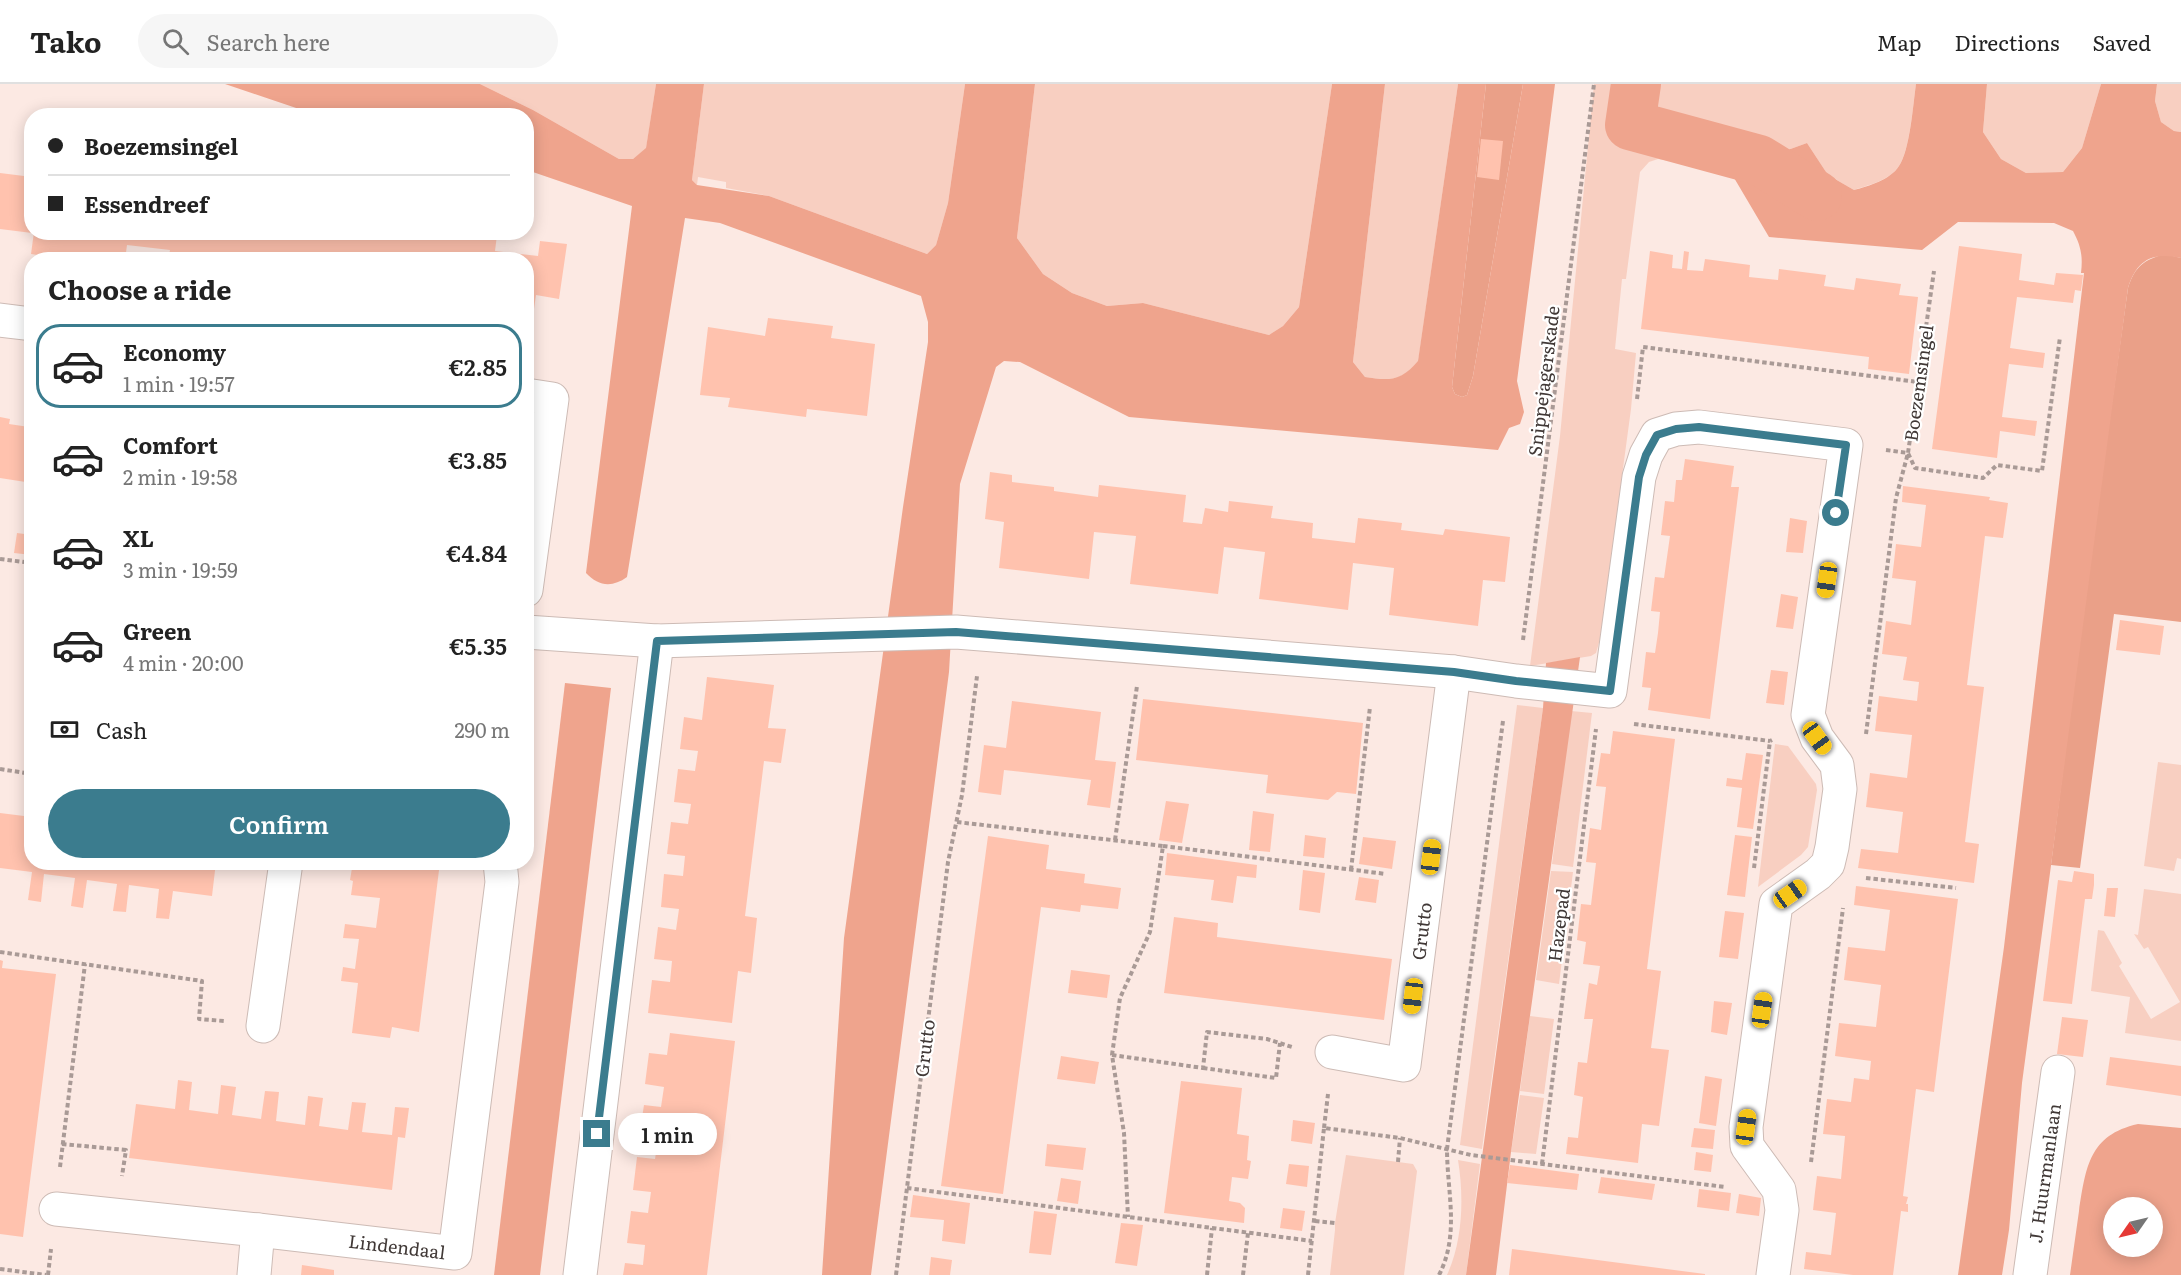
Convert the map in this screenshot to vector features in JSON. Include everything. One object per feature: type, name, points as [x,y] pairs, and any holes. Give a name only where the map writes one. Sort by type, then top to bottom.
[{"type":"street","points":[[0,320],[24,323]]},
{"type":"street","points":[[534,396],[552,399],[534,531]]},
{"type":"street","points":[[534,633],[657,641],[969,633],[1454,672],[1512,681],[1610,691],[1639,477],[1646,455],[1657,435],[1676,429],[1699,427],[1846,445],[1808,715],[1817,738],[1837,765],[1840,789],[1828,864],[1818,874],[1776,904],[1746,1127],[1747,1146],[1779,1190],[1782,1210],[1773,1275]]},
{"type":"street","points":[[580,1275],[657,641]]},
{"type":"street","name":"Grutto","points":[[1332,1052],[1404,1065],[1454,672]]},
{"type":"street","points":[[263,1026],[285,870]]},
{"type":"street","name":"Lindendaal","points":[[56,1209],[258,1230],[453,1264],[502,882],[501,870]]},
{"type":"street","name":"J. Huurmanlaan","points":[[2030,1275],[2058,1072]]},
{"type":"street","points":[[254,1275],[258,1230]]},
{"type":"path","name":"Snippejagerskade","points":[[1439,1275],[1450,1247],[1452,1226],[1447,1149],[1512,681],[1533,567],[1594,84]]},
{"type":"path","name":"Boezemsingel","points":[[1846,445],[1908,453],[1934,271]]},
{"type":"path","points":[[1908,453],[1915,468],[1983,478],[1997,465],[2042,471],[2060,337]]},
{"type":"path","points":[[1657,435],[1636,404],[1643,347],[1918,382]]},
{"type":"path","points":[[1837,765],[1862,769],[1896,498],[1908,453]]},
{"type":"path","points":[[0,559],[24,562]]},
{"type":"path","name":"Grutto","points":[[896,1275],[948,862],[962,795],[969,633]]},
{"type":"path","points":[[1115,840],[1143,647]]},
{"type":"path","points":[[1351,870],[1374,666]]},
{"type":"path","name":"Hazepad","points":[[1542,1164],[1598,720],[1595,690]]},
{"type":"path","points":[[1632,724],[1770,741],[1808,715]]},
{"type":"path","points":[[1753,872],[1770,741]]},
{"type":"path","points":[[0,769],[24,773]]},
{"type":"path","points":[[957,822],[1428,880]]},
{"type":"path","points":[[1128,1217],[1124,1133],[1112,1055],[1119,998],[1149,932],[1162,846]]},
{"type":"path","points":[[1858,877],[1956,888]]},
{"type":"path","points":[[0,952],[202,981],[199,1018],[263,1026]]},
{"type":"path","points":[[0,1269],[47,1275],[85,964]]},
{"type":"path","points":[[1203,1068],[1207,1032],[1267,1039],[1293,1047],[1332,1052]]},
{"type":"path","points":[[1112,1055],[1276,1078],[1280,1043]]},
{"type":"path","points":[[1308,1275],[1324,1128],[1400,1138],[1471,1155],[1518,1161]]},
{"type":"path","points":[[1398,1162],[1400,1138]]},
{"type":"path","points":[[62,1144],[126,1150],[117,1215]]},
{"type":"path","points":[[907,1188],[1312,1241]]},
{"type":"path","points":[[1315,1221],[1335,1223]]},
{"type":"path","points":[[1207,1275],[1212,1228]]},
{"type":"path","points":[[1243,1275],[1248,1233]]},
{"type":"shaded area","points":[[225,84],[480,84],[529,108],[296,108]]},
{"type":"shaded area","points":[[480,84],[656,84],[646,149],[633,159],[619,159],[534,111],[534,108],[529,108]]},
{"type":"shaded area","points":[[656,84],[704,84],[692,180],[697,185],[769,196],[927,254],[936,245],[948,203],[965,84],[1035,84],[1017,238],[1043,274],[1072,293],[1107,306],[1143,303],[1269,335],[1283,326],[1299,307],[1332,84],[1385,84],[1353,362],[1365,377],[1388,379],[1400,376],[1418,361],[1458,84],[1486,84],[1452,387],[1455,394],[1462,397],[1467,395],[1473,376],[1523,84],[1555,84],[1517,381],[1524,412],[1520,424],[1509,428],[1498,450],[1129,417],[1020,362],[1004,361],[996,367],[960,484],[949,672],[871,1275],[822,1275],[844,938],[928,342],[928,322],[921,296],[720,223],[685,218],[627,577],[616,583],[600,583],[586,573],[632,206],[534,172],[534,111],[619,159],[633,159],[646,148]]},
{"type":"shaded area","points":[[704,84],[965,84],[948,203],[936,245],[927,254],[769,196],[726,188],[726,182],[698,177],[697,185],[692,180]]},
{"type":"shaded area","points":[[1035,84],[1332,84],[1299,307],[1283,326],[1269,335],[1143,303],[1107,306],[1072,293],[1043,274],[1017,238]]},
{"type":"shaded area","points":[[1385,84],[1458,84],[1418,362],[1400,376],[1381,379],[1365,377],[1353,362]]},
{"type":"shaded area","points":[[1486,84],[1523,84],[1473,376],[1467,395],[1462,397],[1455,394],[1452,387]]},
{"type":"shaded area","points":[[1594,84],[1916,84],[1906,149],[1899,166],[1885,178],[1854,190],[1828,175],[1807,143],[1730,171],[1658,159],[1649,162],[1640,172],[1626,279],[1622,279],[1615,349],[1636,353],[1631,409],[1600,639],[1596,653],[1591,656],[1530,666],[1560,436]]},
{"type":"shaded area","points":[[1916,84],[1987,84],[1983,132],[2001,159],[2026,173],[2063,172],[2082,148],[2101,84],[2157,84],[2155,101],[2161,122],[2174,131],[2181,132],[2181,258],[2162,256],[2147,260],[2136,270],[2128,288],[2022,1083],[2009,1230],[2002,1275],[1958,1275],[2004,947],[2084,273],[2081,273],[2080,246],[2073,231],[2054,223],[1958,222],[1922,250],[1769,237],[1730,171],[1807,143],[1828,175],[1854,190],[1879,182],[1895,171],[1903,159]]},
{"type":"shaded area","points":[[1987,84],[2101,84],[2082,148],[2063,172],[2026,173],[2001,159],[1983,132]]},
{"type":"shaded area","points":[[2157,84],[2181,84],[2181,132],[2174,131],[2161,122],[2155,101]]},
{"type":"shaded area","points":[[2165,254],[2181,258],[2181,622],[2114,614],[2080,868],[2051,865],[2084,603],[2128,288],[2141,265]]},
{"type":"shaded area","points":[[1580,657],[1496,1275],[1466,1275],[1543,708],[1546,663]]},
{"type":"shaded area","points":[[565,683],[611,688],[540,1275],[494,1275]]},
{"type":"shaded area","points":[[1517,705],[1543,708],[1482,1149],[1460,1145]]},
{"type":"shaded area","points":[[1571,711],[1592,713],[1573,867],[1552,864]]},
{"type":"shaded area","points":[[1775,744],[1788,746],[1816,784],[1817,790],[1808,847],[1801,855],[1758,887]]},
{"type":"shaded area","points":[[2158,762],[2181,765],[2181,859],[2177,858],[2174,871],[2144,866]]},
{"type":"shaded area","points":[[1551,871],[1573,872],[1559,984],[1536,980]]},
{"type":"shaded area","points":[[2144,889],[2181,894],[2181,1041],[2125,1033],[2130,997],[2091,991],[2098,930],[2104,931],[2122,963],[2119,966],[2151,1019],[2180,1002],[2148,947],[2144,949],[2134,934],[2138,935]]},
{"type":"shaded area","points":[[1530,1016],[1554,1019],[1544,1094],[1520,1091]]},
{"type":"shaded area","points":[[1520,1095],[1544,1098],[1536,1154],[1511,1152]]},
{"type":"shaded area","points":[[2138,1124],[2181,1128],[2181,1275],[2070,1275],[2084,1180],[2093,1155],[2109,1136]]},
{"type":"shaded area","points":[[1346,1155],[1413,1164],[1417,1171],[1404,1275],[1330,1275],[1335,1223]]},
{"type":"shaded area","points":[[1458,1160],[1480,1164],[1466,1275],[1447,1275],[1456,1247],[1461,1218]]},
{"type":"building","points":[[1481,139],[1503,141],[1499,180],[1477,177]]},
{"type":"building","points":[[0,173],[24,176],[24,232],[0,229]]},
{"type":"building","points":[[33,240],[496,240],[495,251],[504,252],[170,252],[170,250],[127,245],[126,252],[31,252]]},
{"type":"building","points":[[540,241],[567,244],[559,299],[536,295],[534,309],[534,256],[538,256]]},
{"type":"building","points":[[1959,246],[2022,254],[2019,280],[2054,285],[2056,273],[2083,275],[2081,291],[2075,290],[2073,303],[2017,297],[2010,348],[2045,353],[2043,368],[2009,364],[2002,417],[2037,421],[2035,436],[2000,431],[1997,458],[1932,449]]},
{"type":"building","points":[[1650,251],[1673,255],[1672,268],[1682,269],[1684,251],[1689,252],[1687,270],[1703,271],[1705,259],[1750,265],[1749,277],[1778,280],[1779,269],[1826,275],[1824,286],[1854,290],[1856,278],[1901,284],[1899,295],[1918,297],[1909,374],[1868,369],[1869,357],[1641,329]]},
{"type":"building","points":[[768,318],[833,326],[831,338],[875,344],[867,416],[807,409],[806,417],[728,407],[730,398],[700,395],[708,327],[765,336]]},
{"type":"building","points":[[0,417],[10,419],[9,424],[24,426],[24,482],[0,478]]},
{"type":"building","points":[[1685,459],[1734,466],[1731,487],[1739,487],[1710,719],[1648,710],[1651,688],[1642,687],[1646,652],[1655,653],[1658,633],[1660,612],[1651,611],[1655,577],[1664,578],[1670,536],[1661,535],[1665,501],[1674,502],[1676,480],[1682,480]]},
{"type":"building","points":[[990,472],[1012,475],[1012,482],[1054,487],[1054,491],[1098,497],[1099,485],[1186,495],[1183,522],[1202,524],[1205,508],[1228,512],[1229,501],[1273,506],[1271,518],[1313,523],[1312,538],[1355,543],[1358,518],[1402,523],[1401,530],[1443,535],[1445,529],[1510,537],[1505,582],[1483,580],[1478,626],[1389,615],[1394,568],[1353,563],[1348,610],[1259,599],[1265,552],[1224,547],[1218,594],[1130,584],[1136,536],[1094,532],[1089,579],[999,568],[1004,522],[985,519]]},
{"type":"building","points":[[1903,486],[1990,497],[1989,500],[2008,503],[2003,538],[1985,536],[1967,685],[1984,687],[1965,842],[1979,844],[1974,883],[1858,868],[1861,849],[1898,853],[1903,812],[1866,807],[1870,773],[1907,778],[1912,735],[1875,731],[1879,696],[1917,701],[1919,682],[1903,680],[1907,657],[1882,654],[1886,621],[1911,625],[1916,581],[1892,578],[1896,544],[1921,547],[1926,505],[1902,502]]},
{"type":"building","points":[[1790,518],[1807,521],[1803,553],[1786,552]]},
{"type":"building","points":[[17,533],[24,534],[24,554],[14,553]]},
{"type":"building","points":[[1781,594],[1798,597],[1793,629],[1776,627]]},
{"type":"building","points":[[2120,620],[2164,626],[2160,655],[2116,650]]},
{"type":"building","points":[[1771,670],[1788,672],[1784,705],[1766,703]]},
{"type":"building","points":[[707,677],[774,685],[768,728],[786,729],[781,763],[764,761],[745,916],[757,918],[751,973],[738,971],[732,1023],[648,1013],[652,980],[670,982],[672,961],[654,959],[658,927],[676,930],[679,909],[661,907],[664,874],[683,876],[685,856],[667,854],[671,822],[688,824],[691,804],[674,802],[678,769],[695,771],[698,751],[680,749],[684,717],[702,720]]},
{"type":"building","points":[[1143,699],[1363,723],[1356,794],[1337,792],[1328,800],[1266,793],[1268,775],[1136,760]]},
{"type":"building","points":[[1012,701],[1101,712],[1095,760],[1116,762],[1110,808],[1087,805],[1091,780],[1004,770],[1001,795],[978,792],[984,745],[1006,748]]},
{"type":"building","points":[[1613,731],[1675,739],[1647,969],[1661,971],[1651,1048],[1669,1050],[1659,1126],[1642,1124],[1638,1163],[1566,1154],[1568,1137],[1578,1138],[1583,1097],[1574,1095],[1578,1062],[1587,1063],[1593,1019],[1584,1019],[1589,983],[1597,985],[1600,966],[1583,964],[1586,942],[1577,940],[1581,904],[1591,905],[1596,863],[1586,862],[1590,828],[1601,830],[1606,787],[1596,786],[1601,753],[1610,754]]},
{"type":"building","points":[[1746,753],[1763,755],[1753,829],[1737,827],[1742,788],[1726,786],[1727,778],[1742,780]]},
{"type":"building","points":[[1166,801],[1189,804],[1182,843],[1159,840]]},
{"type":"building","points":[[1253,811],[1274,814],[1270,852],[1249,850]]},
{"type":"building","points":[[0,813],[24,816],[24,870],[215,870],[212,896],[173,891],[169,919],[156,918],[159,889],[129,885],[126,912],[113,911],[117,884],[87,880],[83,908],[71,906],[75,878],[44,874],[41,902],[28,900],[32,872],[0,868]]},
{"type":"building","points":[[1305,835],[1326,838],[1324,858],[1303,856]]},
{"type":"building","points":[[1735,835],[1752,837],[1745,897],[1727,895]]},
{"type":"building","points":[[988,836],[1049,845],[1046,869],[1085,874],[1084,883],[1121,888],[1118,909],[1081,905],[1080,912],[1041,907],[1003,1194],[941,1186]]},
{"type":"building","points":[[1363,837],[1396,841],[1392,869],[1359,864]]},
{"type":"building","points":[[1167,853],[1257,865],[1256,878],[1237,876],[1233,903],[1211,900],[1214,880],[1165,875]]},
{"type":"building","points":[[352,870],[439,870],[419,1032],[392,1027],[390,1038],[352,1033],[358,983],[341,981],[343,967],[355,969],[359,939],[343,938],[345,924],[376,928],[380,898],[351,895],[353,881],[350,880]]},
{"type":"building","points":[[1303,870],[1325,873],[1320,913],[1299,910]]},
{"type":"building","points":[[2074,871],[2094,874],[2094,885],[2092,899],[2085,899],[2072,1004],[2043,1001],[2058,880],[2072,882]]},
{"type":"building","points":[[1359,877],[1379,880],[1376,903],[1355,900]]},
{"type":"building","points":[[1856,886],[1958,899],[1934,1092],[1916,1089],[1903,1196],[1908,1197],[1906,1204],[1908,1204],[1908,1212],[1901,1211],[1893,1275],[1853,1275],[1804,1269],[1806,1252],[1831,1255],[1836,1213],[1813,1210],[1815,1192],[1817,1176],[1841,1179],[1845,1136],[1823,1134],[1827,1099],[1851,1102],[1854,1078],[1869,1080],[1871,1061],[1835,1056],[1839,1023],[1876,1027],[1881,985],[1844,980],[1848,947],[1885,951],[1890,910],[1854,905]]},
{"type":"building","points":[[2107,888],[2118,888],[2115,917],[2104,916]]},
{"type":"building","points":[[1725,911],[1744,913],[1738,959],[1719,957]]},
{"type":"building","points":[[1174,917],[1218,923],[1217,937],[1392,959],[1384,1020],[1164,993]]},
{"type":"building","points":[[0,960],[3,961],[2,968],[56,974],[23,1237],[0,1234]]},
{"type":"building","points":[[1071,970],[1110,975],[1107,998],[1068,993]]},
{"type":"building","points":[[1714,1001],[1732,1003],[1727,1035],[1711,1032]]},
{"type":"building","points":[[2062,1017],[2088,1020],[2083,1057],[2057,1054]]},
{"type":"building","points":[[670,1033],[735,1041],[707,1275],[623,1275],[625,1263],[643,1265],[645,1245],[627,1243],[631,1211],[648,1213],[651,1192],[633,1190],[637,1157],[655,1159],[658,1140],[639,1137],[644,1105],[661,1107],[664,1087],[645,1084],[649,1053],[667,1055]]},
{"type":"building","points":[[1061,1056],[1099,1062],[1095,1084],[1057,1079]]},
{"type":"building","points":[[2110,1057],[2181,1066],[2181,1096],[2106,1085]]},
{"type":"building","points":[[1705,1076],[1722,1079],[1716,1126],[1699,1123]]},
{"type":"building","points":[[178,1080],[192,1082],[189,1110],[218,1114],[221,1085],[236,1087],[232,1115],[261,1119],[265,1091],[279,1092],[276,1121],[305,1125],[308,1096],[323,1098],[319,1126],[348,1130],[352,1102],[366,1103],[362,1132],[392,1135],[395,1107],[409,1108],[405,1138],[398,1137],[392,1190],[129,1158],[136,1104],[175,1109]]},
{"type":"building","points":[[1181,1081],[1242,1088],[1237,1134],[1249,1136],[1247,1160],[1251,1161],[1248,1179],[1232,1177],[1229,1201],[1240,1203],[1245,1208],[1244,1223],[1164,1213]]},
{"type":"building","points":[[1293,1120],[1315,1123],[1312,1144],[1291,1141]]},
{"type":"building","points":[[1694,1128],[1715,1130],[1713,1149],[1691,1147]]},
{"type":"building","points":[[1047,1144],[1086,1148],[1083,1170],[1045,1166]]},
{"type":"building","points":[[1696,1152],[1713,1155],[1711,1172],[1694,1170]]},
{"type":"building","points":[[1289,1164],[1309,1166],[1307,1187],[1286,1184]]},
{"type":"building","points":[[1510,1165],[1579,1174],[1577,1190],[1507,1183]]},
{"type":"building","points":[[1601,1177],[1655,1184],[1652,1200],[1598,1193]]},
{"type":"building","points":[[1061,1178],[1081,1181],[1078,1204],[1057,1201]]},
{"type":"building","points":[[1699,1189],[1731,1193],[1729,1211],[1697,1207]]},
{"type":"building","points":[[1739,1194],[1761,1198],[1759,1216],[1736,1213]]},
{"type":"building","points":[[913,1195],[970,1203],[965,1244],[942,1241],[944,1220],[910,1217]]},
{"type":"building","points":[[1283,1208],[1305,1211],[1302,1231],[1280,1228]]},
{"type":"building","points":[[1034,1211],[1057,1214],[1051,1255],[1029,1253]]},
{"type":"building","points":[[1121,1223],[1143,1225],[1137,1266],[1115,1263]]},
{"type":"building","points":[[1512,1249],[1705,1274],[1705,1275],[1509,1275]]},
{"type":"building","points":[[931,1257],[952,1260],[950,1275],[929,1275]]},
{"type":"building","points":[[302,1265],[334,1270],[334,1275],[301,1275]]},
{"type":"waterway","points":[[1636,84],[1630,125],[1759,160],[1817,196]]},
{"type":"route","points":[[597,1134],[657,641],[956,632],[1454,672],[1610,691],[1639,477],[1646,455],[1657,435],[1676,429],[1699,427],[1846,445],[1836,513]]}]
